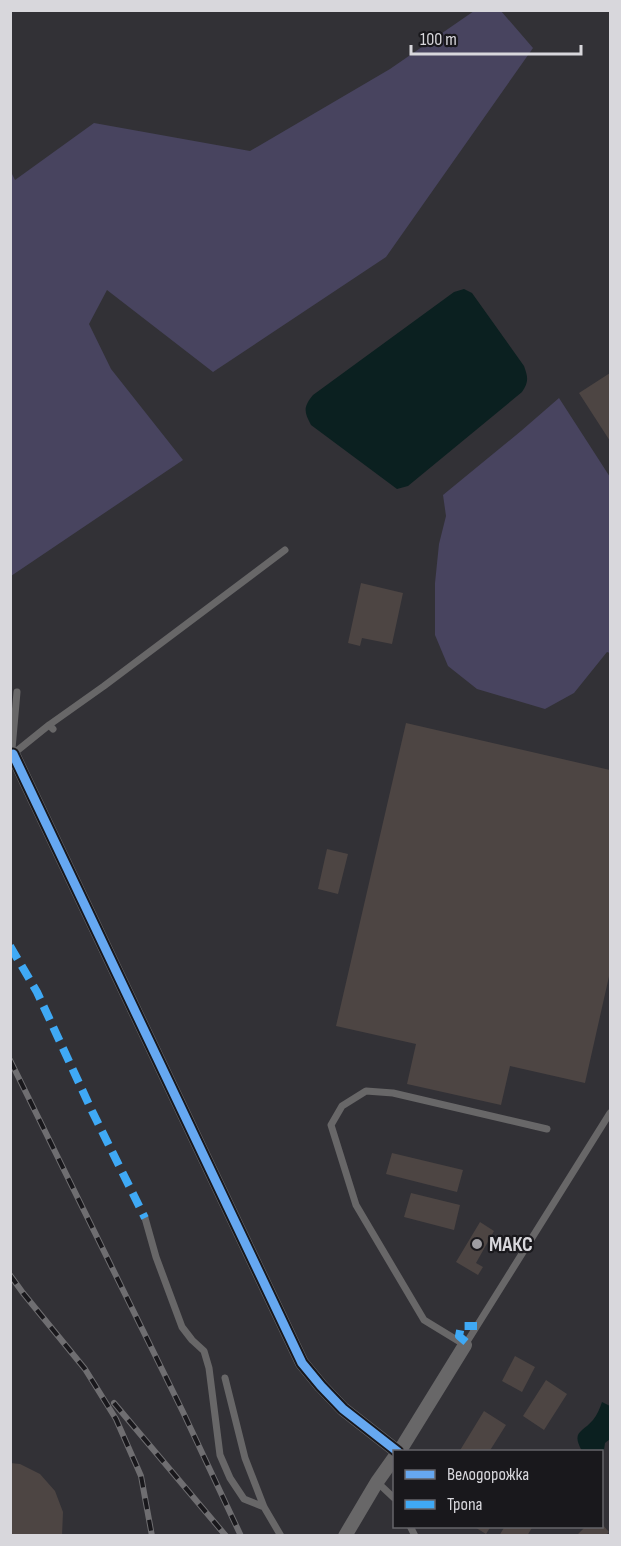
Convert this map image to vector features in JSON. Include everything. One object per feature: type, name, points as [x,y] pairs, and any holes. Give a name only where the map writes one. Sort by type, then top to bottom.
[{"type":"street","points":[[12,751],[302,1363],[343,1409],[396,1450]]},
{"type":"street","points":[[400,1450],[465,1345]]},
{"type":"street","points":[[345,1536],[393,1459]]},
{"type":"lane","points":[[12,751],[51,727],[285,550]]},
{"type":"lane","points":[[12,751],[17,692]]},
{"type":"lane","points":[[547,1129],[393,1094],[366,1091],[342,1106],[331,1125],[356,1205],[424,1320],[465,1345],[610,1113]]},
{"type":"lane","points":[[145,1218],[156,1257],[182,1327],[204,1351],[209,1368],[220,1455],[230,1478],[244,1499],[264,1507]]},
{"type":"lane","points":[[225,1378],[245,1458],[264,1507],[281,1536]]},
{"type":"lane","points":[[377,1482],[393,1497]]},
{"type":"shaded area","points":[[474,11],[501,11],[533,48],[386,257],[213,372],[107,290],[89,324],[111,369],[183,460],[11,576],[11,172],[15,180],[94,123],[250,151],[390,69]]},
{"type":"shaded area","points":[[464,289],[472,293],[524,366],[527,376],[526,385],[522,392],[408,486],[397,489],[311,425],[306,413],[307,403],[313,395],[454,292]]},
{"type":"shaded area","points":[[559,398],[610,477],[610,653],[607,652],[574,693],[545,709],[477,689],[448,666],[435,635],[435,583],[439,544],[446,516],[443,495]]},
{"type":"shaded area","points":[[602,1402],[610,1406],[610,1439],[605,1443],[603,1452],[582,1450],[578,1440],[579,1433],[598,1411]]},
{"type":"building","points":[[610,373],[610,441],[579,393]]},
{"type":"building","points":[[361,583],[403,593],[392,644],[362,638],[360,646],[348,643]]},
{"type":"building","points":[[406,723],[610,770],[610,972],[585,1083],[510,1066],[501,1105],[407,1084],[416,1044],[336,1026]]},
{"type":"building","points":[[327,849],[348,854],[338,894],[318,889]]},
{"type":"building","points":[[392,1153],[463,1170],[457,1192],[386,1174]]},
{"type":"building","points":[[411,1193],[460,1205],[454,1230],[404,1217]]},
{"type":"building","name":"МАКС","points":[[480,1222],[494,1231],[476,1263],[483,1267],[478,1275],[456,1262]]},
{"type":"building","points":[[515,1356],[535,1367],[522,1392],[502,1381]]},
{"type":"building","points":[[546,1380],[567,1394],[544,1430],[523,1416]]},
{"type":"building","points":[[484,1411],[506,1425],[490,1450],[460,1450]]},
{"type":"building","points":[[10,1463],[20,1464],[40,1474],[55,1491],[63,1512],[62,1536],[10,1536]]},
{"type":"building","points":[[603,1525],[609,1532],[605,1536],[576,1536],[584,1528],[603,1528]]},
{"type":"building","points":[[476,1528],[490,1528],[486,1534]]},
{"type":"building","points":[[504,1528],[532,1528],[527,1536],[499,1536]]},
{"type":"railway","points":[[10,1060],[183,1412],[241,1536]]},
{"type":"railway","points":[[10,1275],[85,1369],[116,1419],[141,1476],[152,1536]]},
{"type":"railway","points":[[114,1403],[226,1536]]},
{"type":"marked path","points":[[10,946],[37,992],[145,1218]]},
{"type":"marked path","points":[[466,1342],[459,1336],[461,1326],[477,1326]]},
{"type":"cycle path","points":[[13,754],[302,1363],[343,1409],[395,1450]]},
{"type":"place","name":"МАКС","points":[[477,1244]]}]
